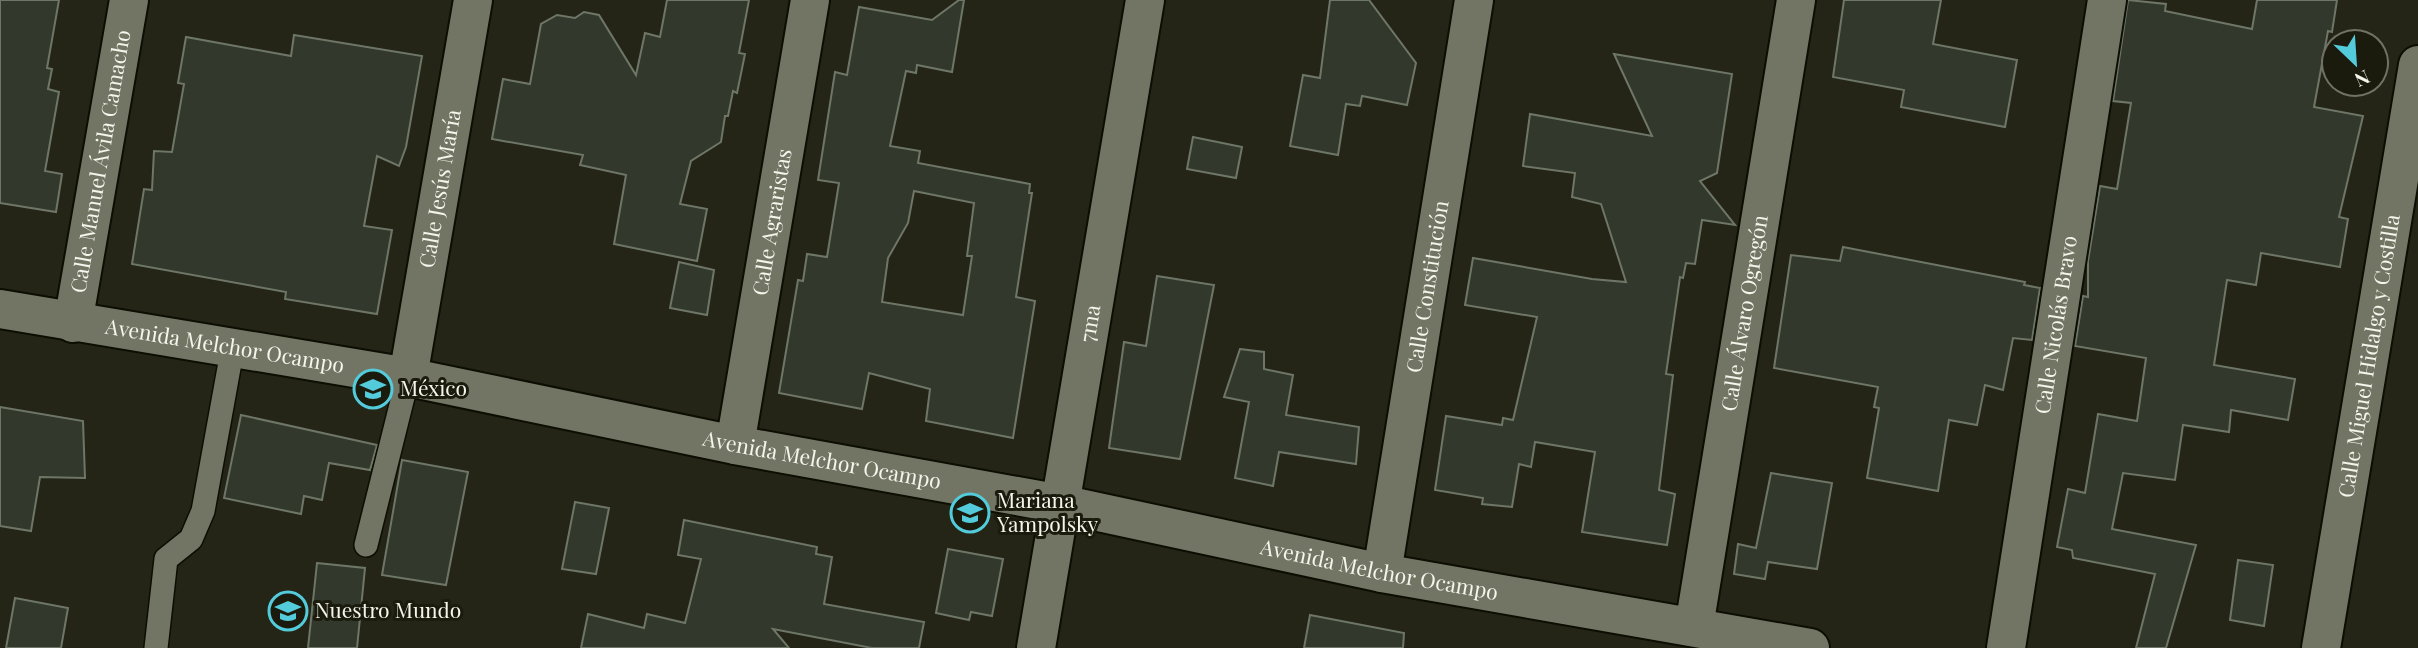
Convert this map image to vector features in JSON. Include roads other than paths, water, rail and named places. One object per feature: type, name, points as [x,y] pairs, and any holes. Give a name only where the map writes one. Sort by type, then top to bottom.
[{"type":"street","name":"Calle Manuel Ávila Camacho","points":[[73,323],[129,0]]},
{"type":"street","name":"Calle Jesús María","points":[[408,377],[473,0]]},
{"type":"street","name":"Calle Agraristas","points":[[735,445],[810,0]]},
{"type":"street","name":"7ma","points":[[1036,648],[1145,0]]},
{"type":"street","name":"Calle Constitución","points":[[1382,573],[1474,0]]},
{"type":"street","name":"Calle Álvaro Ogregón","points":[[1693,637],[1796,0]]},
{"type":"street","name":"Calle Nicolás Bravo","points":[[2006,648],[2107,0]]},
{"type":"street","name":"Calle Miguel Hidalgo y Costilla","points":[[2321,648],[2418,65]]},
{"type":"street","name":"Avenida Melchor Ocampo","points":[[0,309],[408,377],[735,445],[1061,504],[1693,637],[1810,648]]},
{"type":"lane","points":[[156,648],[166,559],[191,539],[203,511],[233,346]]},
{"type":"lane","points":[[366,545],[408,377]]},
{"type":"place","name":"México","points":[[373,389]]},
{"type":"place","name":"Mariana Yampolsky","points":[[970,513]]},
{"type":"place","name":"Nuestro Mundo","points":[[288,611]]}]
